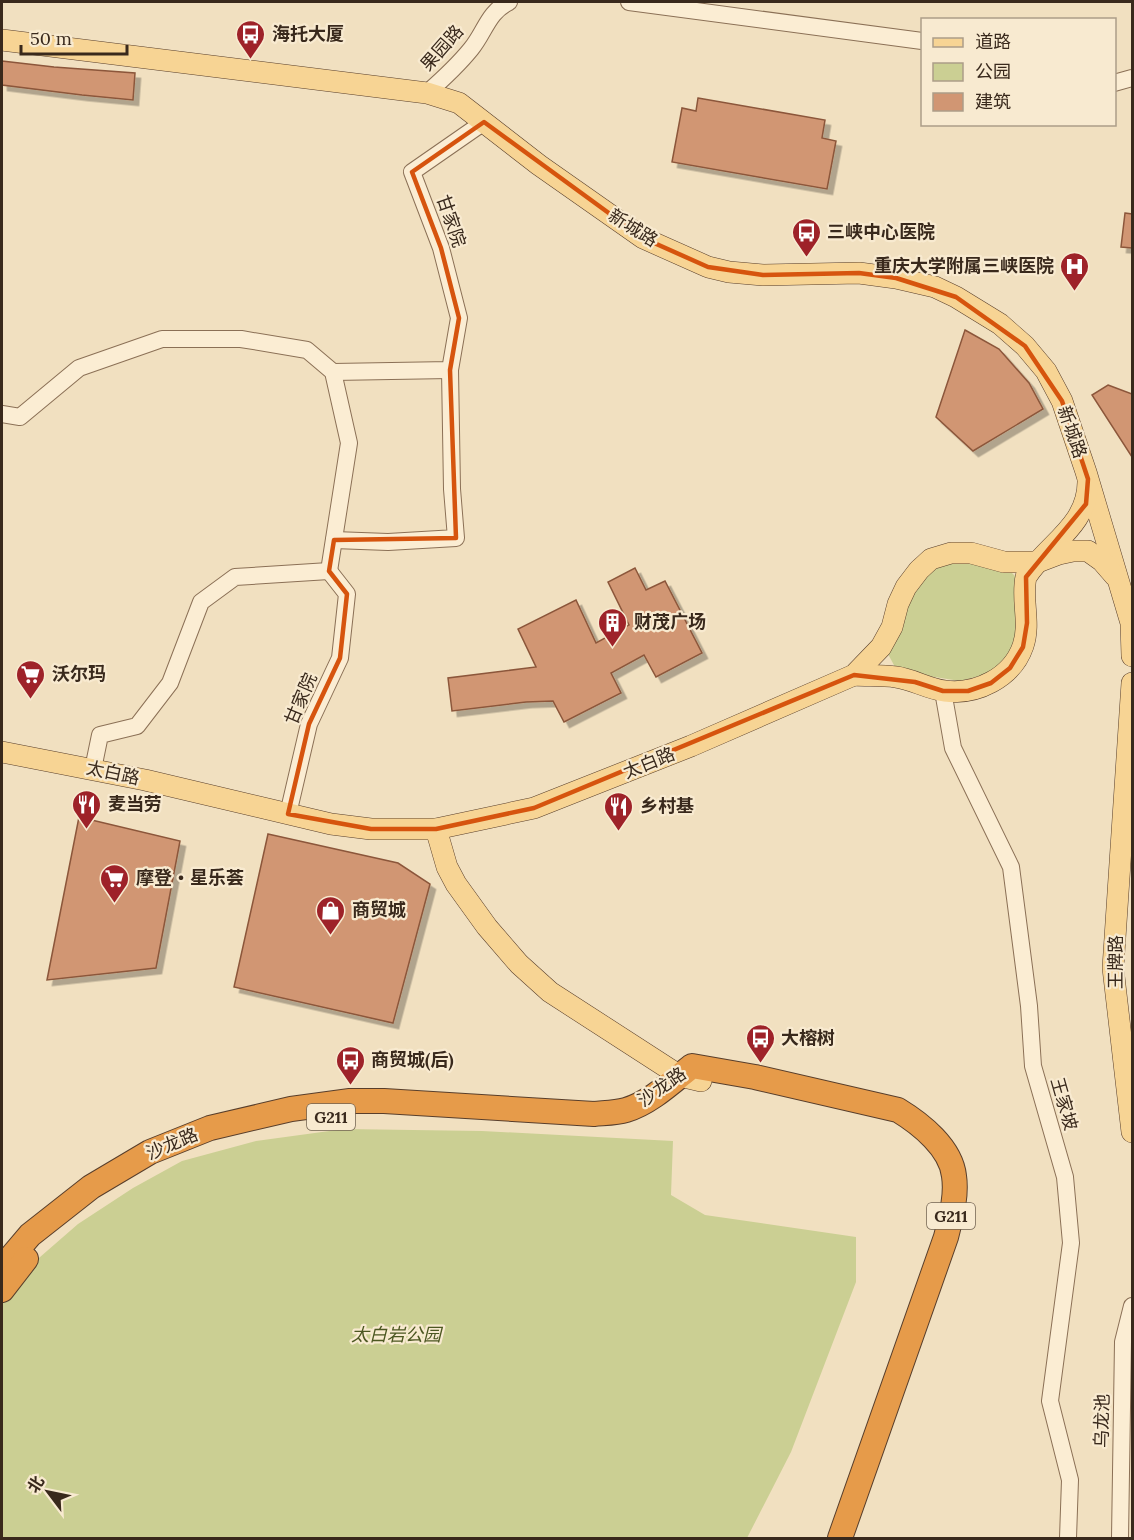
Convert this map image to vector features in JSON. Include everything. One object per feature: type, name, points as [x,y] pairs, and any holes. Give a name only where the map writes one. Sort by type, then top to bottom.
[{"type":"highway","name":"沙龙路","points":[[2,1290],[25,1260],[43,1242],[81,1211],[167,1159],[210,1142],[298,1121],[347,1115],[593,1127],[614,1125],[635,1122],[663,1109],[691,1074]]},
{"type":"highway","name":"沙龙路","points":[[691,1074],[874,1116],[908,1135],[923,1148],[934,1163],[940,1180],[940,1205],[931,1246],[828,1539]]},
{"type":"highway","name":"沙龙路","points":[[2,1268],[30,1235],[91,1187],[150,1152],[210,1128],[291,1109],[350,1101],[384,1101],[594,1114],[627,1110],[691,1074],[767,1080],[898,1110],[913,1119],[934,1138],[950,1162],[954,1174],[952,1211],[946,1236],[840,1539]]},
{"type":"main road","name":"新城路","points":[[2,40],[427,93],[459,103],[539,165],[643,238],[708,267],[729,272],[763,274],[859,273],[935,287],[956,297],[1000,324],[1025,346],[1046,371],[1062,401],[1118,580]]},
{"type":"main road","name":"太白路","points":[[854,675],[896,677],[943,691],[968,691],[991,683],[1010,668],[1023,647],[1027,623],[1024,587],[1026,577],[1079,518],[1086,504],[1088,479]]},
{"type":"main road","name":"太白路","points":[[2,752],[93,769],[331,824],[371,829],[436,830],[534,808],[691,746],[854,675],[881,646],[892,627],[898,604],[906,587],[931,559],[951,553],[971,553],[1004,562],[1038,562],[1059,554],[1088,551],[1102,561],[1118,580]]},
{"type":"main road","points":[[1118,580],[1131,623],[1132,656]]},
{"type":"main road","name":"王牌路","points":[[1132,683],[1113,968],[1132,1131]]},
{"type":"main road","points":[[436,830],[447,867],[456,884],[487,927],[519,964],[550,992],[647,1055],[691,1074]]},
{"type":"main road","points":[[627,1110],[640,1099],[654,1079],[655,1064],[647,1055]]},
{"type":"street","name":"果园路","points":[[427,93],[474,46],[485,25],[499,7],[509,2]]},
{"type":"street","points":[[629,2],[921,41]]},
{"type":"street","points":[[1116,82],[1132,78]]},
{"type":"street","name":"甘家院","points":[[334,540],[388,542],[456,538],[452,489],[450,370],[459,318],[441,248],[412,172],[484,122]]},
{"type":"street","points":[[2,414],[20,417],[79,368],[162,339],[241,339],[307,350],[333,372],[349,443],[329,571],[235,577],[201,602],[170,682],[137,726],[100,735],[93,769]]},
{"type":"street","points":[[333,372],[450,370]]},
{"type":"street","name":"甘家院","points":[[288,813],[309,724],[340,658],[347,594],[329,571]]},
{"type":"street","name":"王家坡","points":[[943,691],[953,748],[1011,867],[1029,1006],[1033,1066],[1065,1177],[1071,1243],[1050,1401],[1070,1480],[1068,1539]]},
{"type":"street","name":"乌龙池","points":[[1120,1539],[1123,1342],[1132,1306]]},
{"type":"highlighted area","points":[[484,122],[643,238],[708,267],[763,275],[859,273],[896,278],[956,297],[1025,346],[1062,401],[1088,479],[1086,504],[1026,577],[1027,623],[1023,647],[1010,668],[991,683],[968,691],[943,691],[915,682],[854,675],[534,808],[436,829],[371,829],[288,814],[309,724],[340,658],[347,594],[329,571],[334,540],[456,538],[450,370],[459,318],[441,248],[412,172]]},
{"type":"green space","points":[[955,556],[1004,565],[1017,578],[1018,644],[995,672],[960,681],[922,675],[895,667],[888,654],[912,586],[932,566]]},
{"type":"green space","name":"太白岩公园","points":[[344,1129],[482,1131],[673,1141],[671,1195],[705,1215],[856,1237],[856,1282],[791,1452],[747,1538],[2,1538],[2,1301],[32,1264],[78,1224],[133,1188],[182,1161],[256,1141]]},
{"type":"building","points":[[2,61],[135,73],[133,100],[2,85]]},
{"type":"building","points":[[698,98],[825,120],[822,138],[836,141],[827,189],[672,162],[682,108],[696,111]]},
{"type":"building","points":[[1125,213],[1132,214],[1132,248],[1121,247]]},
{"type":"building","name":"重庆大学附属三峡医院","points":[[965,330],[999,349],[1029,383],[1043,409],[973,451],[936,417]]},
{"type":"building","points":[[1108,385],[1132,394],[1132,457],[1092,395]]},
{"type":"building","name":"财茂广场","points":[[635,568],[646,590],[665,581],[702,653],[656,677],[644,655],[611,673],[621,693],[564,722],[553,701],[452,711],[448,678],[536,667],[518,629],[576,600],[596,643],[629,625],[608,582]]},
{"type":"building","name":"摩登・星乐荟","points":[[79,817],[180,841],[156,968],[47,980]]},
{"type":"building","name":"商贸城","points":[[268,834],[398,863],[430,884],[393,1023],[234,987]]},
{"type":"place","name":"海托大厦","points":[[251,60]]},
{"type":"place","name":"三峡中心医院","points":[[806,258]]},
{"type":"place","name":"重庆大学附属三峡医院","points":[[1075,292]]},
{"type":"place","name":"财茂广场","points":[[613,648]]},
{"type":"place","name":"沃尔玛","points":[[31,700]]},
{"type":"place","name":"麦当劳","points":[[87,830]]},
{"type":"place","name":"乡村基","points":[[619,832]]},
{"type":"place","name":"摩登・星乐荟","points":[[115,904]]},
{"type":"place","name":"商贸城","points":[[331,936]]},
{"type":"place","name":"大榕树","points":[[760,1064]]},
{"type":"place","name":"商贸城(后)","points":[[350,1086]]}]
